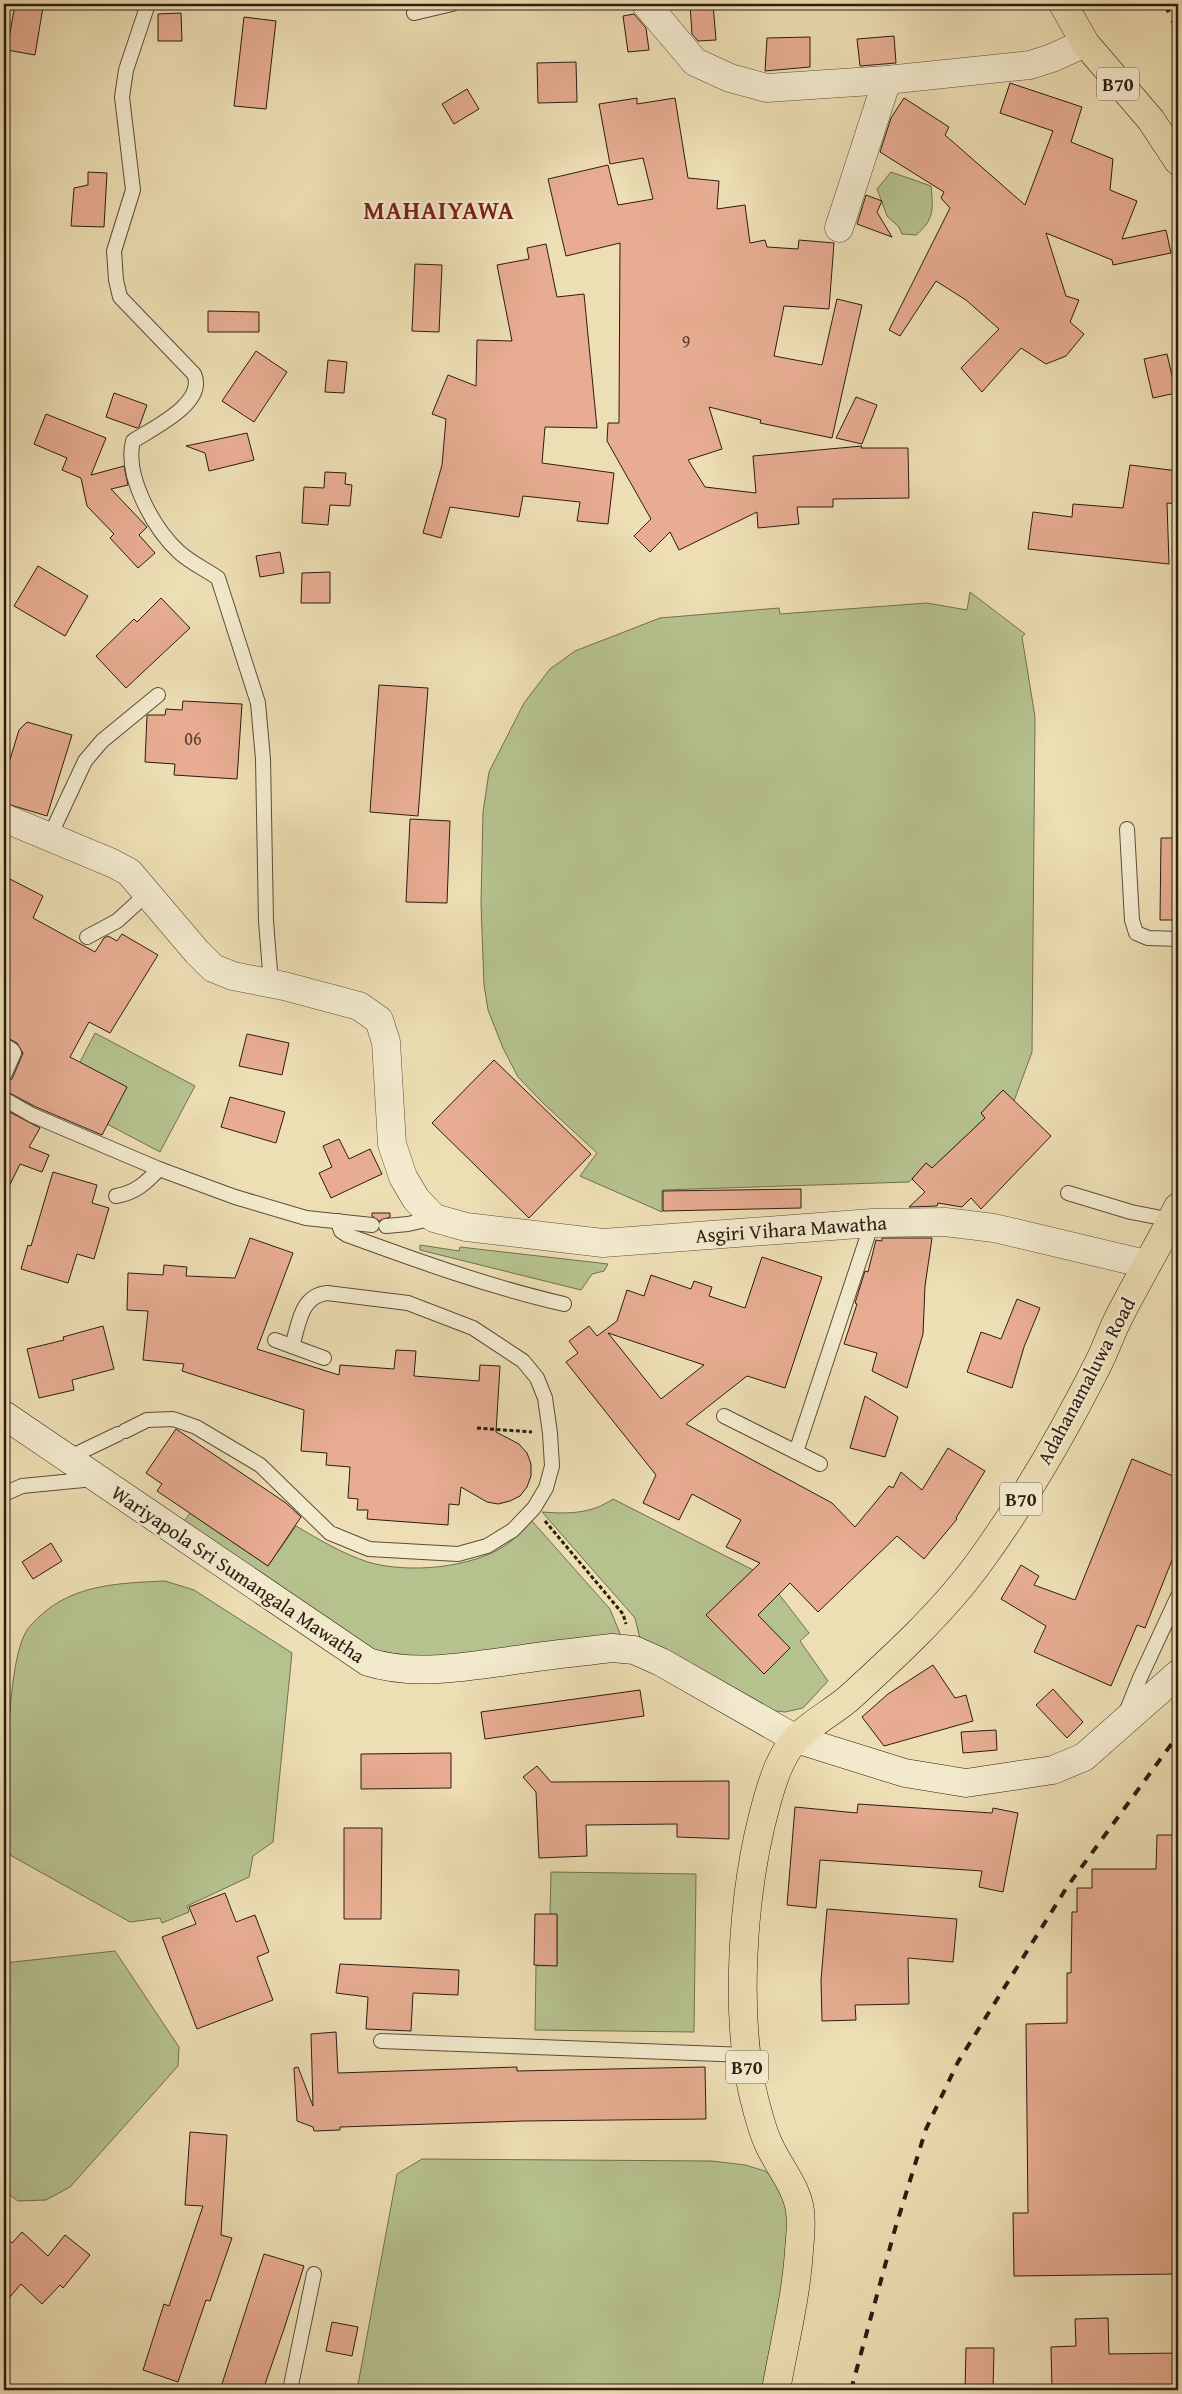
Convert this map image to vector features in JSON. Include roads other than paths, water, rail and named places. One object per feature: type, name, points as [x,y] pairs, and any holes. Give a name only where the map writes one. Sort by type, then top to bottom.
[{"type":"main road","name":"B70","points":[[1063,4],[1085,43],[1150,120],[1178,160]]},
{"type":"main road","name":"Adahanamaluwa Road","points":[[796,1739],[846,1700],[887,1661],[935,1613],[977,1565],[1031,1483],[1069,1419],[1100,1361],[1146,1264],[1175,1213]]},
{"type":"main road","name":"B70","points":[[776,2390],[797,2274],[800,2210],[795,2191],[768,2144],[749,2080],[743,2018],[745,1940],[756,1847],[767,1802],[785,1754],[796,1739]]},
{"type":"street","points":[[646,4],[695,62],[730,78],[767,88],[887,80],[1030,65],[1052,58],[1085,43]]},
{"type":"street","points":[[839,228],[887,80]]},
{"type":"street","points":[[4,818],[112,862],[129,872],[197,952],[213,968],[233,976],[359,1006],[379,1020],[386,1042],[392,1144],[403,1178],[416,1199],[434,1218]]},
{"type":"street","name":"Asgiri Vihara Mawatha","points":[[434,1218],[466,1227],[603,1243],[872,1223],[945,1222],[994,1228],[1146,1264]]},
{"type":"street","name":"Wariyapola Sri Sumangala Mawatha","points":[[4,1415],[368,1662],[390,1669],[412,1670],[475,1665],[612,1648],[634,1650],[661,1662],[796,1739],[905,1772],[966,1783],[1053,1770],[1084,1757],[1178,1674]]},
{"type":"lane","points":[[148,4],[126,70],[122,97],[133,190],[114,251],[116,280],[120,297],[194,374],[197,380],[196,393],[188,403],[133,441],[130,454],[142,498],[161,533],[197,566],[218,578],[258,703],[263,759],[266,921],[271,984]]},
{"type":"lane","points":[[414,13],[452,4]]},
{"type":"lane","points":[[50,836],[85,761],[102,741],[158,695]]},
{"type":"lane","points":[[1127,829],[1132,920],[1136,932],[1148,938],[1178,939]]},
{"type":"lane","points":[[87,937],[117,921],[148,893]]},
{"type":"lane","points":[[4,1045],[14,1053],[4,1075]]},
{"type":"lane","points":[[4,1100],[32,1115],[159,1169],[235,1197],[306,1218],[379,1225],[408,1224],[434,1218]]},
{"type":"lane","points":[[116,1196],[128,1194],[146,1183],[159,1169]]},
{"type":"lane","points":[[1068,1194],[1131,1212],[1175,1213]]},
{"type":"lane","points":[[338,1221],[340,1231],[401,1255],[485,1283],[564,1304]]},
{"type":"lane","points":[[796,1452],[872,1223]]},
{"type":"lane","points":[[68,1458],[148,1420],[173,1419],[196,1427],[260,1465],[330,1534],[369,1549],[458,1554],[487,1546],[513,1530],[534,1508],[546,1488],[552,1466],[550,1433],[545,1398],[537,1378],[523,1361],[473,1328],[408,1302],[327,1293],[314,1296],[305,1304],[292,1346]]},
{"type":"lane","points":[[275,1340],[324,1358]]},
{"type":"lane","points":[[724,1416],[820,1464]]},
{"type":"lane","points":[[4,1494],[22,1486],[97,1478]]},
{"type":"lane","points":[[1122,1725],[1134,1690],[1178,1596]]},
{"type":"lane","points":[[381,2041],[746,2055]]},
{"type":"lane","points":[[290,2390],[314,2274]]},
{"type":"railway","points":[[1165,4],[1178,32]]},
{"type":"railway","points":[[851,2390],[895,2229],[926,2129],[958,2062],[1067,1887],[1178,1735]]},
{"type":"district","name":"MAHAIYAWA","points":[[439,210]]}]
